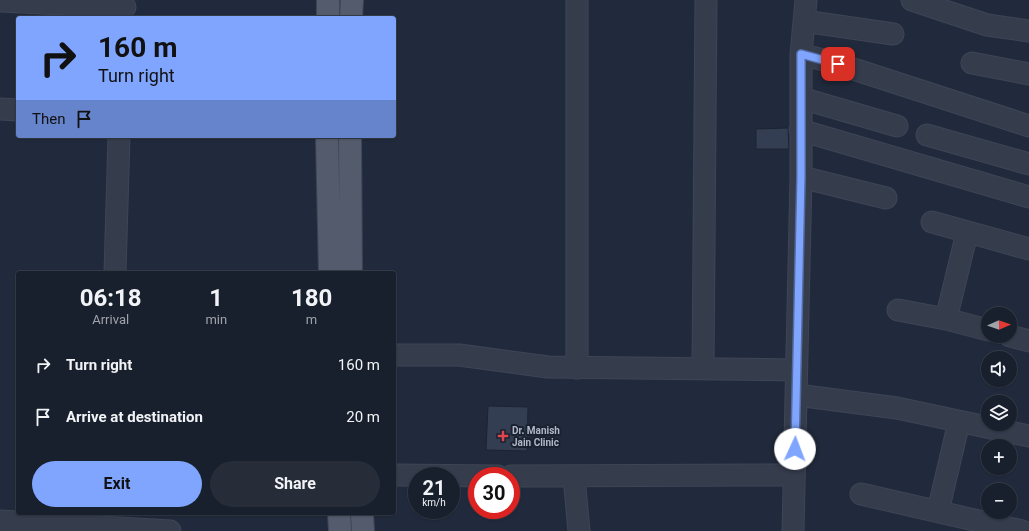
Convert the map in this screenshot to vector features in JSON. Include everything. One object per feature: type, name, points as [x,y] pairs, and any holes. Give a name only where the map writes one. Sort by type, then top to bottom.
[{"type":"main road","points":[[328,0],[328,16]]},
{"type":"main road","points":[[351,16],[352,0]]},
{"type":"main road","points":[[327,138],[330,271]]},
{"type":"main road","points":[[350,138],[351,271]]},
{"type":"main road","points":[[339,515],[340,531]]},
{"type":"main road","points":[[362,515],[363,531]]},
{"type":"street","points":[[576,368],[577,0]]},
{"type":"street","points":[[703,369],[706,0]]},
{"type":"street","points":[[793,531],[801,177],[801,54],[806,0]]},
{"type":"street","points":[[912,0],[986,25],[1029,31]]},
{"type":"street","points":[[0,1],[125,8]]},
{"type":"street","points":[[804,22],[893,34]]},
{"type":"street","points":[[801,54],[838,64],[1029,126]]},
{"type":"street","points":[[972,63],[1029,74]]},
{"type":"street","points":[[801,98],[897,126]]},
{"type":"street","points":[[0,109],[16,110]]},
{"type":"street","points":[[800,130],[1029,197]]},
{"type":"street","points":[[927,135],[1029,164]]},
{"type":"street","points":[[115,271],[119,138]]},
{"type":"street","points":[[801,177],[886,198]]},
{"type":"street","points":[[932,222],[967,233],[1029,249]]},
{"type":"street","points":[[946,319],[967,233]]},
{"type":"street","points":[[898,310],[946,319],[981,328]]},
{"type":"street","points":[[1017,338],[1029,341]]},
{"type":"street","points":[[396,354],[459,355],[548,367],[796,370]]},
{"type":"street","points":[[796,395],[877,405],[1029,436]]},
{"type":"street","points":[[938,511],[959,422]]},
{"type":"street","points":[[396,475],[468,476]]},
{"type":"street","points":[[520,476],[794,475]]},
{"type":"street","points":[[574,477],[578,531]]},
{"type":"street","points":[[860,494],[1022,531]]},
{"type":"street","points":[[0,521],[107,520],[170,531]]},
{"type":"building","points":[[788,128],[789,149],[756,149],[756,129]]},
{"type":"building","points":[[488,406],[528,407],[527,451],[486,450]]},
{"type":"place","name":"Dr. Manish Jain Clinic","points":[[503,436]]},
{"type":"route","points":[[795,449],[801,177],[801,54],[838,64]]}]
